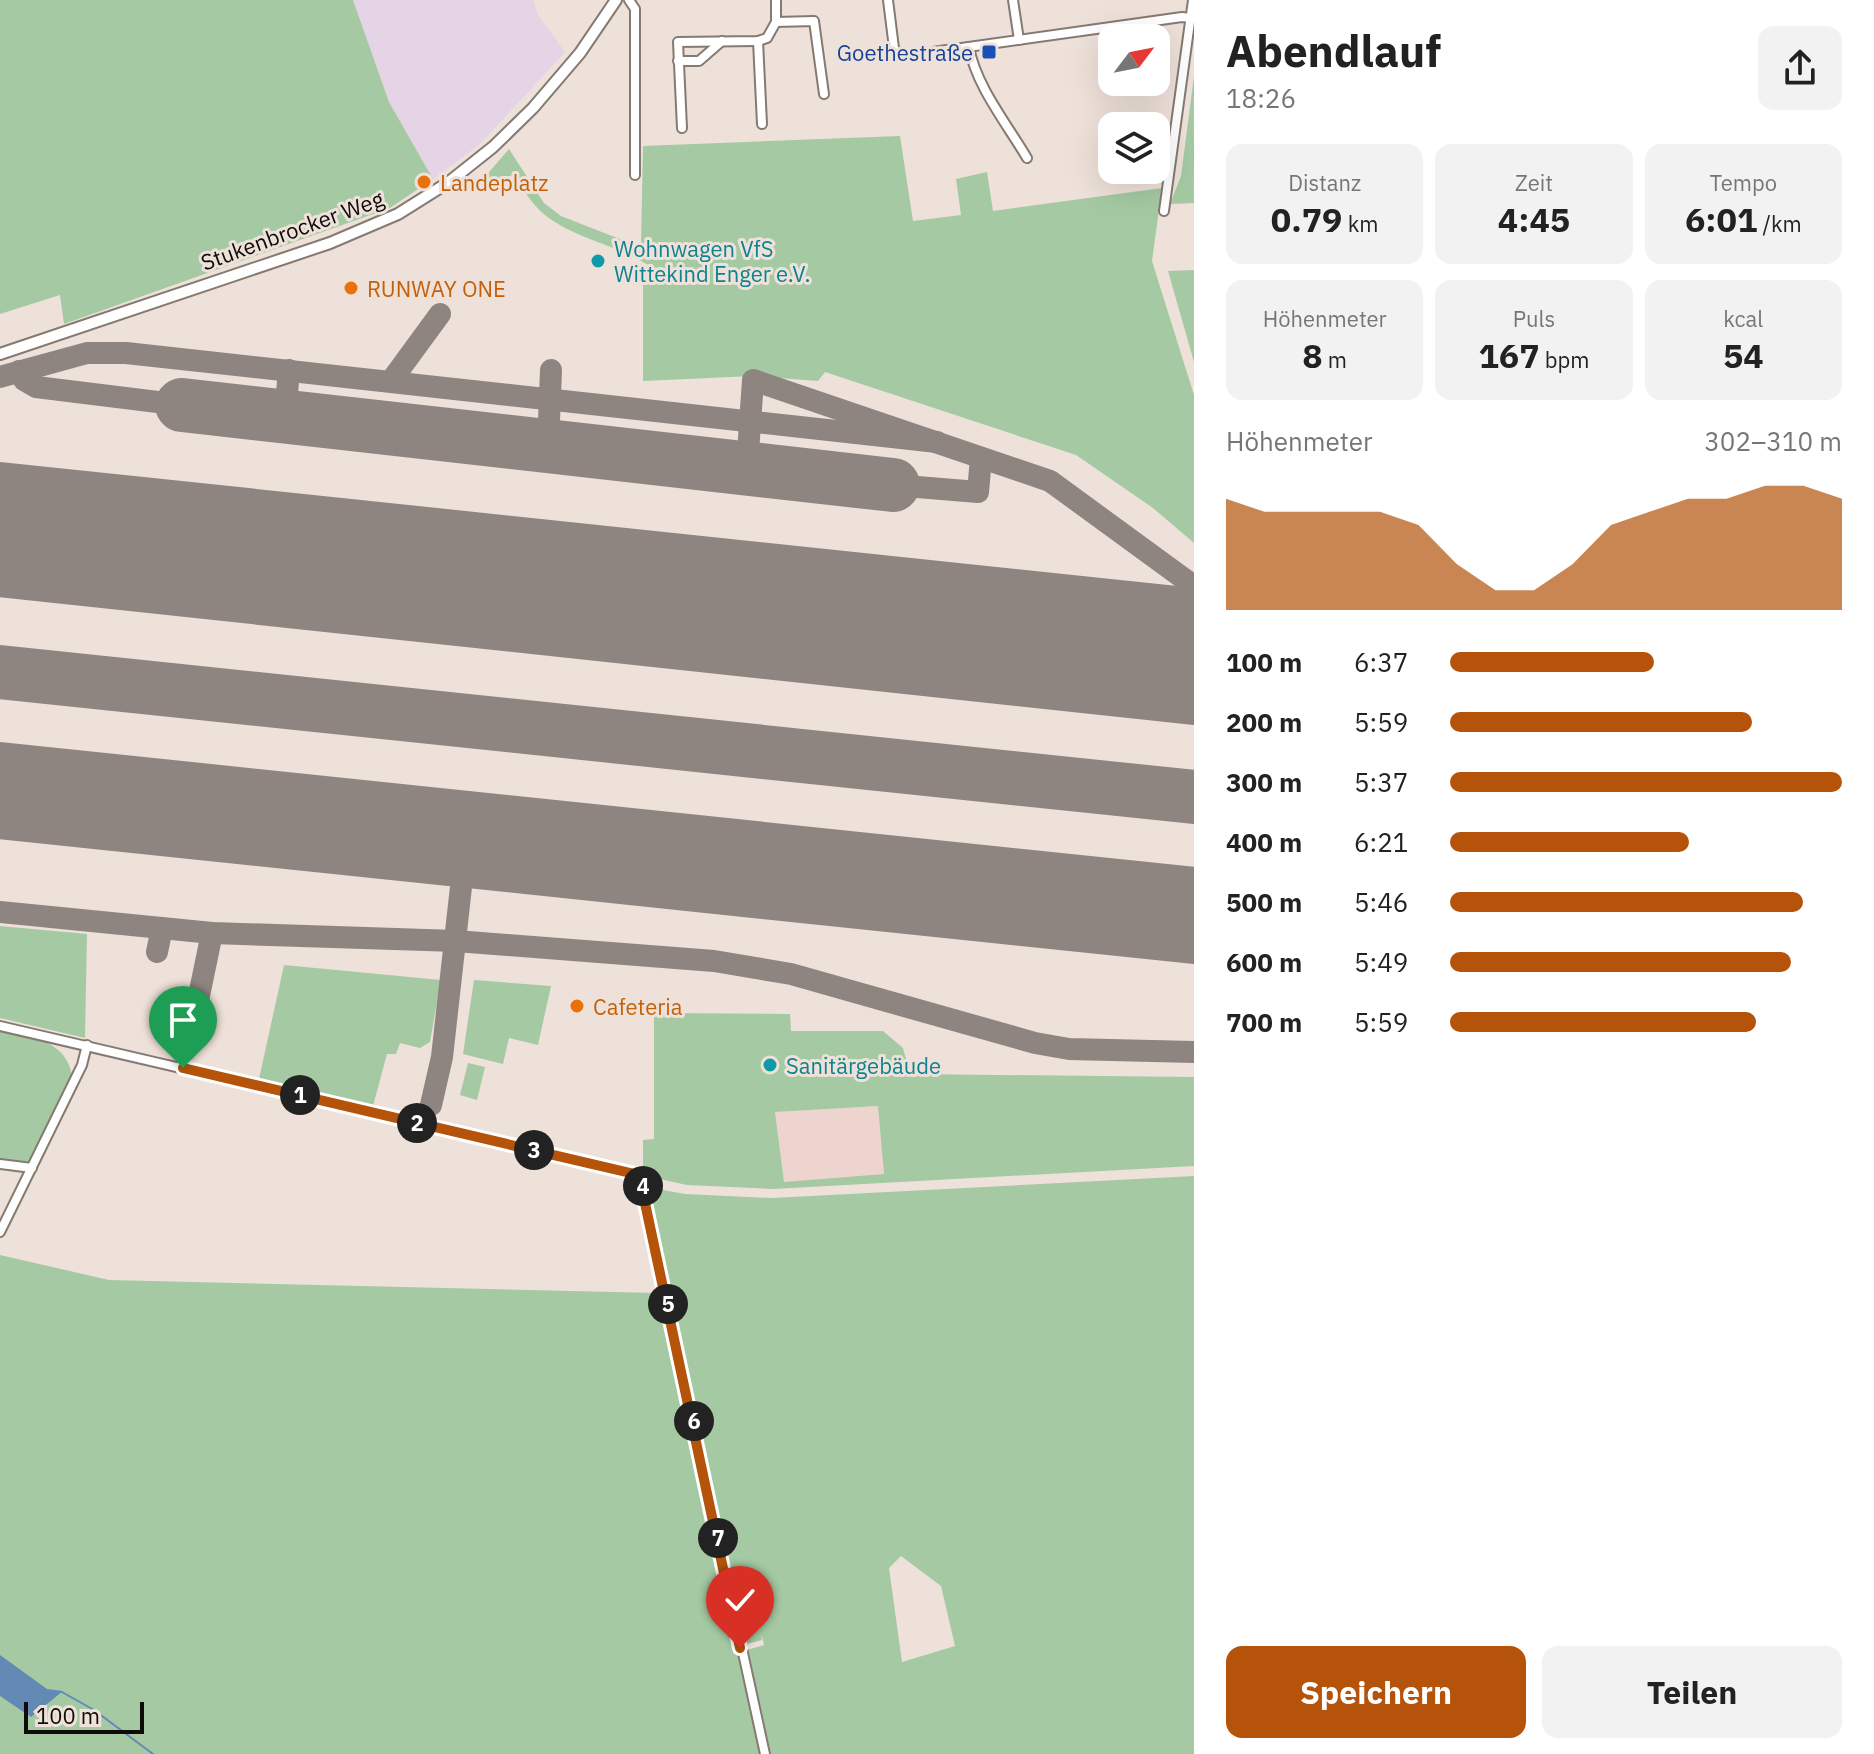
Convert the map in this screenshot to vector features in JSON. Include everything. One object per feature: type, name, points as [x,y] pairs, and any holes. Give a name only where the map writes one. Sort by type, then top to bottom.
[{"type":"street","name":"Stukenbrocker Weg","points":[[0,354],[330,243],[398,214],[449,182],[497,143],[580,53],[616,0]]},
{"type":"street","points":[[629,0],[635,9],[635,175]]},
{"type":"street","points":[[682,128],[678,42],[758,41],[767,38],[776,22],[776,0]]},
{"type":"street","points":[[888,0],[898,54],[904,56],[1191,18]]},
{"type":"street","points":[[1013,0],[1019,40]]},
{"type":"street","points":[[1164,211],[1193,0]]},
{"type":"street","points":[[776,22],[814,21],[824,94]]},
{"type":"street","points":[[678,61],[699,61],[723,40]]},
{"type":"street","points":[[758,41],[762,124]]},
{"type":"street","points":[[969,47],[972,62],[984,85],[1027,158]]},
{"type":"street","points":[[0,1026],[637,1174],[641,1179],[765,1754]]},
{"type":"street","points":[[0,1232],[82,1065],[87,1045]]},
{"type":"street","points":[[0,1164],[32,1168]]},
{"type":"shaded area","points":[[353,0],[533,0],[538,15],[565,52],[479,145],[433,179],[389,102]]},
{"type":"shaded area","points":[[879,1106],[884,1174],[784,1183],[775,1112]]},
{"type":"green space","points":[[0,0],[353,0],[389,102],[433,179],[390,208],[64,324],[60,295],[0,314]]},
{"type":"green space","points":[[1194,76],[1194,203],[1170,204],[1181,176]]},
{"type":"green space","points":[[900,136],[913,221],[961,215],[956,179],[987,172],[993,211],[1162,188],[1152,261],[1194,395],[1194,543],[1153,508],[1076,455],[825,372],[818,381],[753,376],[643,381],[643,268],[648,265],[582,236],[545,215],[513,175],[484,186],[483,179],[509,149],[544,203],[561,216],[630,243],[641,244],[643,146]]},
{"type":"green space","points":[[1194,270],[1194,362],[1168,271]]},
{"type":"green space","points":[[0,926],[87,934],[85,1038],[0,1018]]},
{"type":"green space","points":[[284,965],[441,980],[430,1042],[420,1048],[400,1043],[396,1054],[387,1054],[373,1106],[259,1079]]},
{"type":"green space","points":[[474,980],[551,986],[538,1045],[509,1038],[503,1064],[463,1054]]},
{"type":"green space","points":[[654,1013],[790,1014],[791,1031],[883,1031],[903,1048],[910,1074],[1194,1077],[1194,1166],[773,1189],[687,1185],[650,1177],[643,1170],[643,1140],[654,1139]],"holes":[[[878,1106],[884,1174],[784,1182],[775,1112]]]},
{"type":"green space","points":[[0,1030],[35,1038],[55,1047],[69,1064],[72,1076],[30,1161],[0,1161]]},
{"type":"green space","points":[[468,1063],[485,1067],[477,1100],[460,1095]]},
{"type":"green space","points":[[1194,1176],[1194,1754],[771,1754],[747,1650],[764,1645],[761,1632],[762,1640],[747,1644],[649,1198],[652,1188],[685,1194],[772,1198]],"holes":[[[901,1556],[941,1586],[955,1646],[902,1662],[889,1568]]]},
{"type":"green space","points":[[0,1255],[109,1280],[657,1293],[761,1754],[0,1754]]},
{"type":"water","points":[[0,1655],[47,1689],[63,1691],[31,1717],[0,1696]]},
{"type":"waterway","points":[[62,1692],[94,1710],[153,1754]]},
{"type":"taxiway","points":[[391,381],[440,314]]},
{"type":"taxiway","points":[[0,377],[87,353],[126,353],[937,442]]},
{"type":"taxiway","points":[[285,416],[289,370]]},
{"type":"taxiway","points":[[548,446],[551,370]]},
{"type":"taxiway","points":[[19,371],[24,380],[36,387],[182,405]]},
{"type":"taxiway","points":[[747,467],[753,380],[1050,481],[1194,586]]},
{"type":"taxiway","points":[[893,485],[978,492],[981,458]]},
{"type":"taxiway","points":[[991,676],[996,594]]},
{"type":"taxiway","points":[[146,827],[150,784]]},
{"type":"taxiway","points":[[431,1105],[442,1057],[464,860]]},
{"type":"taxiway","points":[[978,914],[981,871]]},
{"type":"taxiway","points":[[0,912],[212,933],[456,941],[714,961],[791,974],[1035,1043],[1069,1049],[1194,1052]]},
{"type":"taxiway","points":[[157,952],[162,928]]},
{"type":"taxiway","points":[[190,1039],[212,933]]},
{"type":"runway","points":[[182,405],[893,485]]},
{"type":"runway","points":[[0,489],[1194,615]]},
{"type":"runway","points":[[0,528],[1194,656]]},
{"type":"runway","points":[[0,570],[1194,698]]},
{"type":"runway","points":[[0,672],[1194,797]]},
{"type":"runway","points":[[0,769],[1194,894]]},
{"type":"runway","points":[[0,812],[1194,937]]},
{"type":"place","name":"Goethestraße","points":[[989,52]]},
{"type":"place","name":"Landeplatz","points":[[424,182]]},
{"type":"place","name":"Wohnwagen VfS Wittekind Enger e.V.","points":[[598,261]]},
{"type":"place","name":"RUNWAY ONE","points":[[351,288]]},
{"type":"place","name":"Cafeteria","points":[[577,1006]]},
{"type":"place","name":"Sanitärgebäude","points":[[770,1065]]},
{"type":"route","points":[[183,1068],[639,1175],[693,1415],[740,1648]]}]
